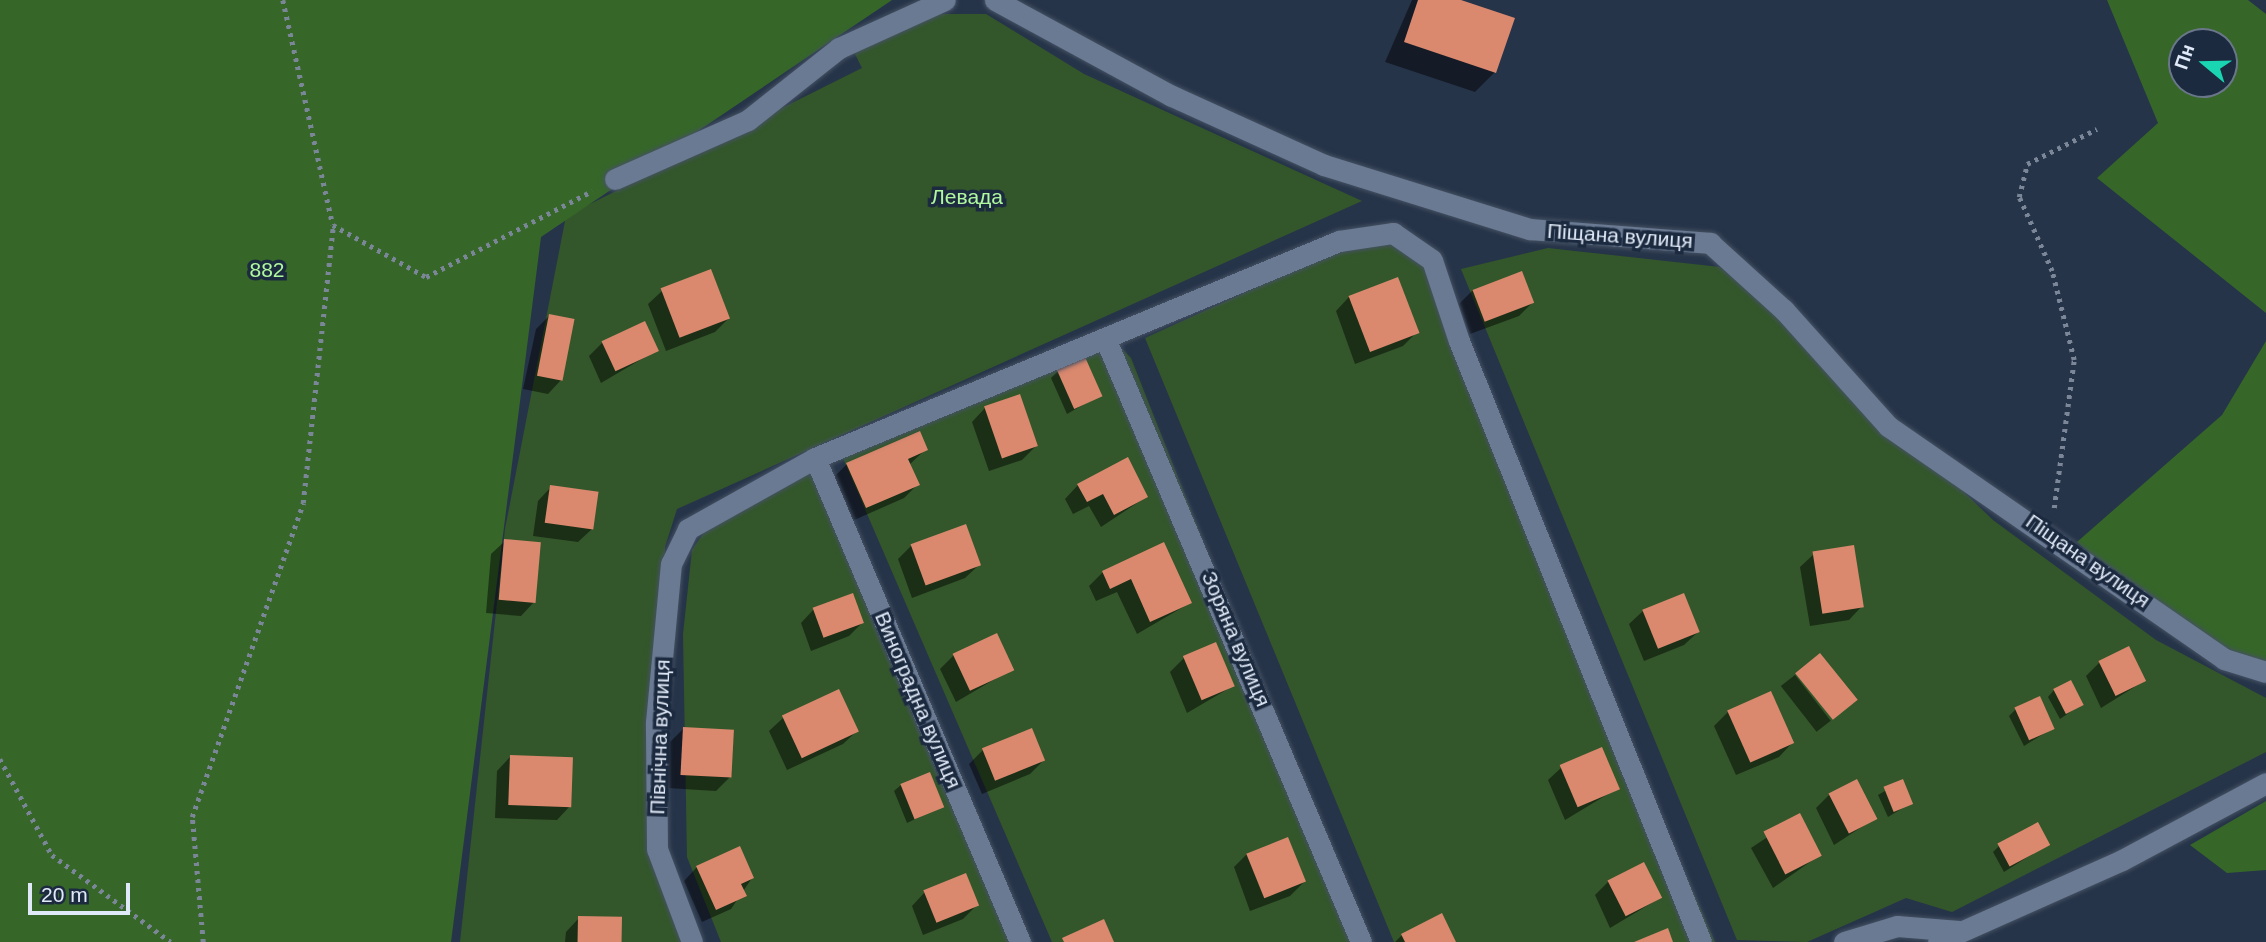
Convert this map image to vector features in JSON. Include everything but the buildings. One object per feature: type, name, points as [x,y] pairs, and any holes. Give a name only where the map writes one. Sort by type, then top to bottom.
[{"type":"street","points":[[615,179],[748,120],[839,48],[945,0]]},
{"type":"street","name":"Піщана вулиця","points":[[995,0],[1172,96],[1324,165],[1530,229],[1710,243],[1784,310],[1888,426],[2050,533],[2224,659],[2266,673]]},
{"type":"street","points":[[816,458],[1339,241],[1393,233],[1432,260],[1459,341],[1701,942]]},
{"type":"street","name":"Зоряна вулиця","points":[[1105,338],[1361,942]]},
{"type":"street","name":"Північна вулиця","points":[[692,942],[657,836],[656,722],[671,564],[688,529],[816,458]]},
{"type":"street","name":"Виноградна вулиця","points":[[816,458],[1020,942]]},
{"type":"street","points":[[1938,942],[2122,860],[2266,783]]},
{"type":"street","points":[[1844,942],[1898,926],[1959,931]]},
{"type":"path","points":[[203,942],[192,817],[303,503],[334,225],[283,0]]},
{"type":"path","points":[[2050,533],[2074,360],[2052,271],[2019,197],[2027,164],[2097,129]]},
{"type":"path","points":[[334,225],[426,277],[615,179]]},
{"type":"path","points":[[0,759],[52,855],[171,942]]},
{"type":"green space","name":"882","points":[[0,0],[892,0],[541,237],[451,942],[0,942]]},
{"type":"green space","points":[[2107,0],[2248,0],[2266,14],[2266,313],[2097,178],[2158,123]]},
{"type":"green space","name":"Левада","points":[[935,14],[986,14],[1084,74],[1362,201],[677,509],[665,547],[666,876],[692,942],[460,942],[505,529],[566,216],[862,68],[853,50]]},
{"type":"green space","points":[[1395,241],[1424,254],[1427,278],[1715,942],[1394,942],[1145,338],[1352,244]]},
{"type":"green space","points":[[1548,248],[1720,267],[1778,313],[1993,520],[2156,640],[2266,698],[2266,752],[1952,912],[1906,898],[1807,942],[1737,940],[1461,269]]},
{"type":"green space","points":[[1112,339],[1131,358],[1361,942],[1052,942],[842,456]]},
{"type":"green space","points":[[2266,341],[2266,666],[2245,663],[2154,608],[2077,542],[2222,415]]},
{"type":"green space","points":[[817,466],[1025,942],[721,942],[687,857],[683,634],[692,550],[713,519]]},
{"type":"green space","points":[[2266,801],[2266,870],[2227,873],[2190,845]]}]
